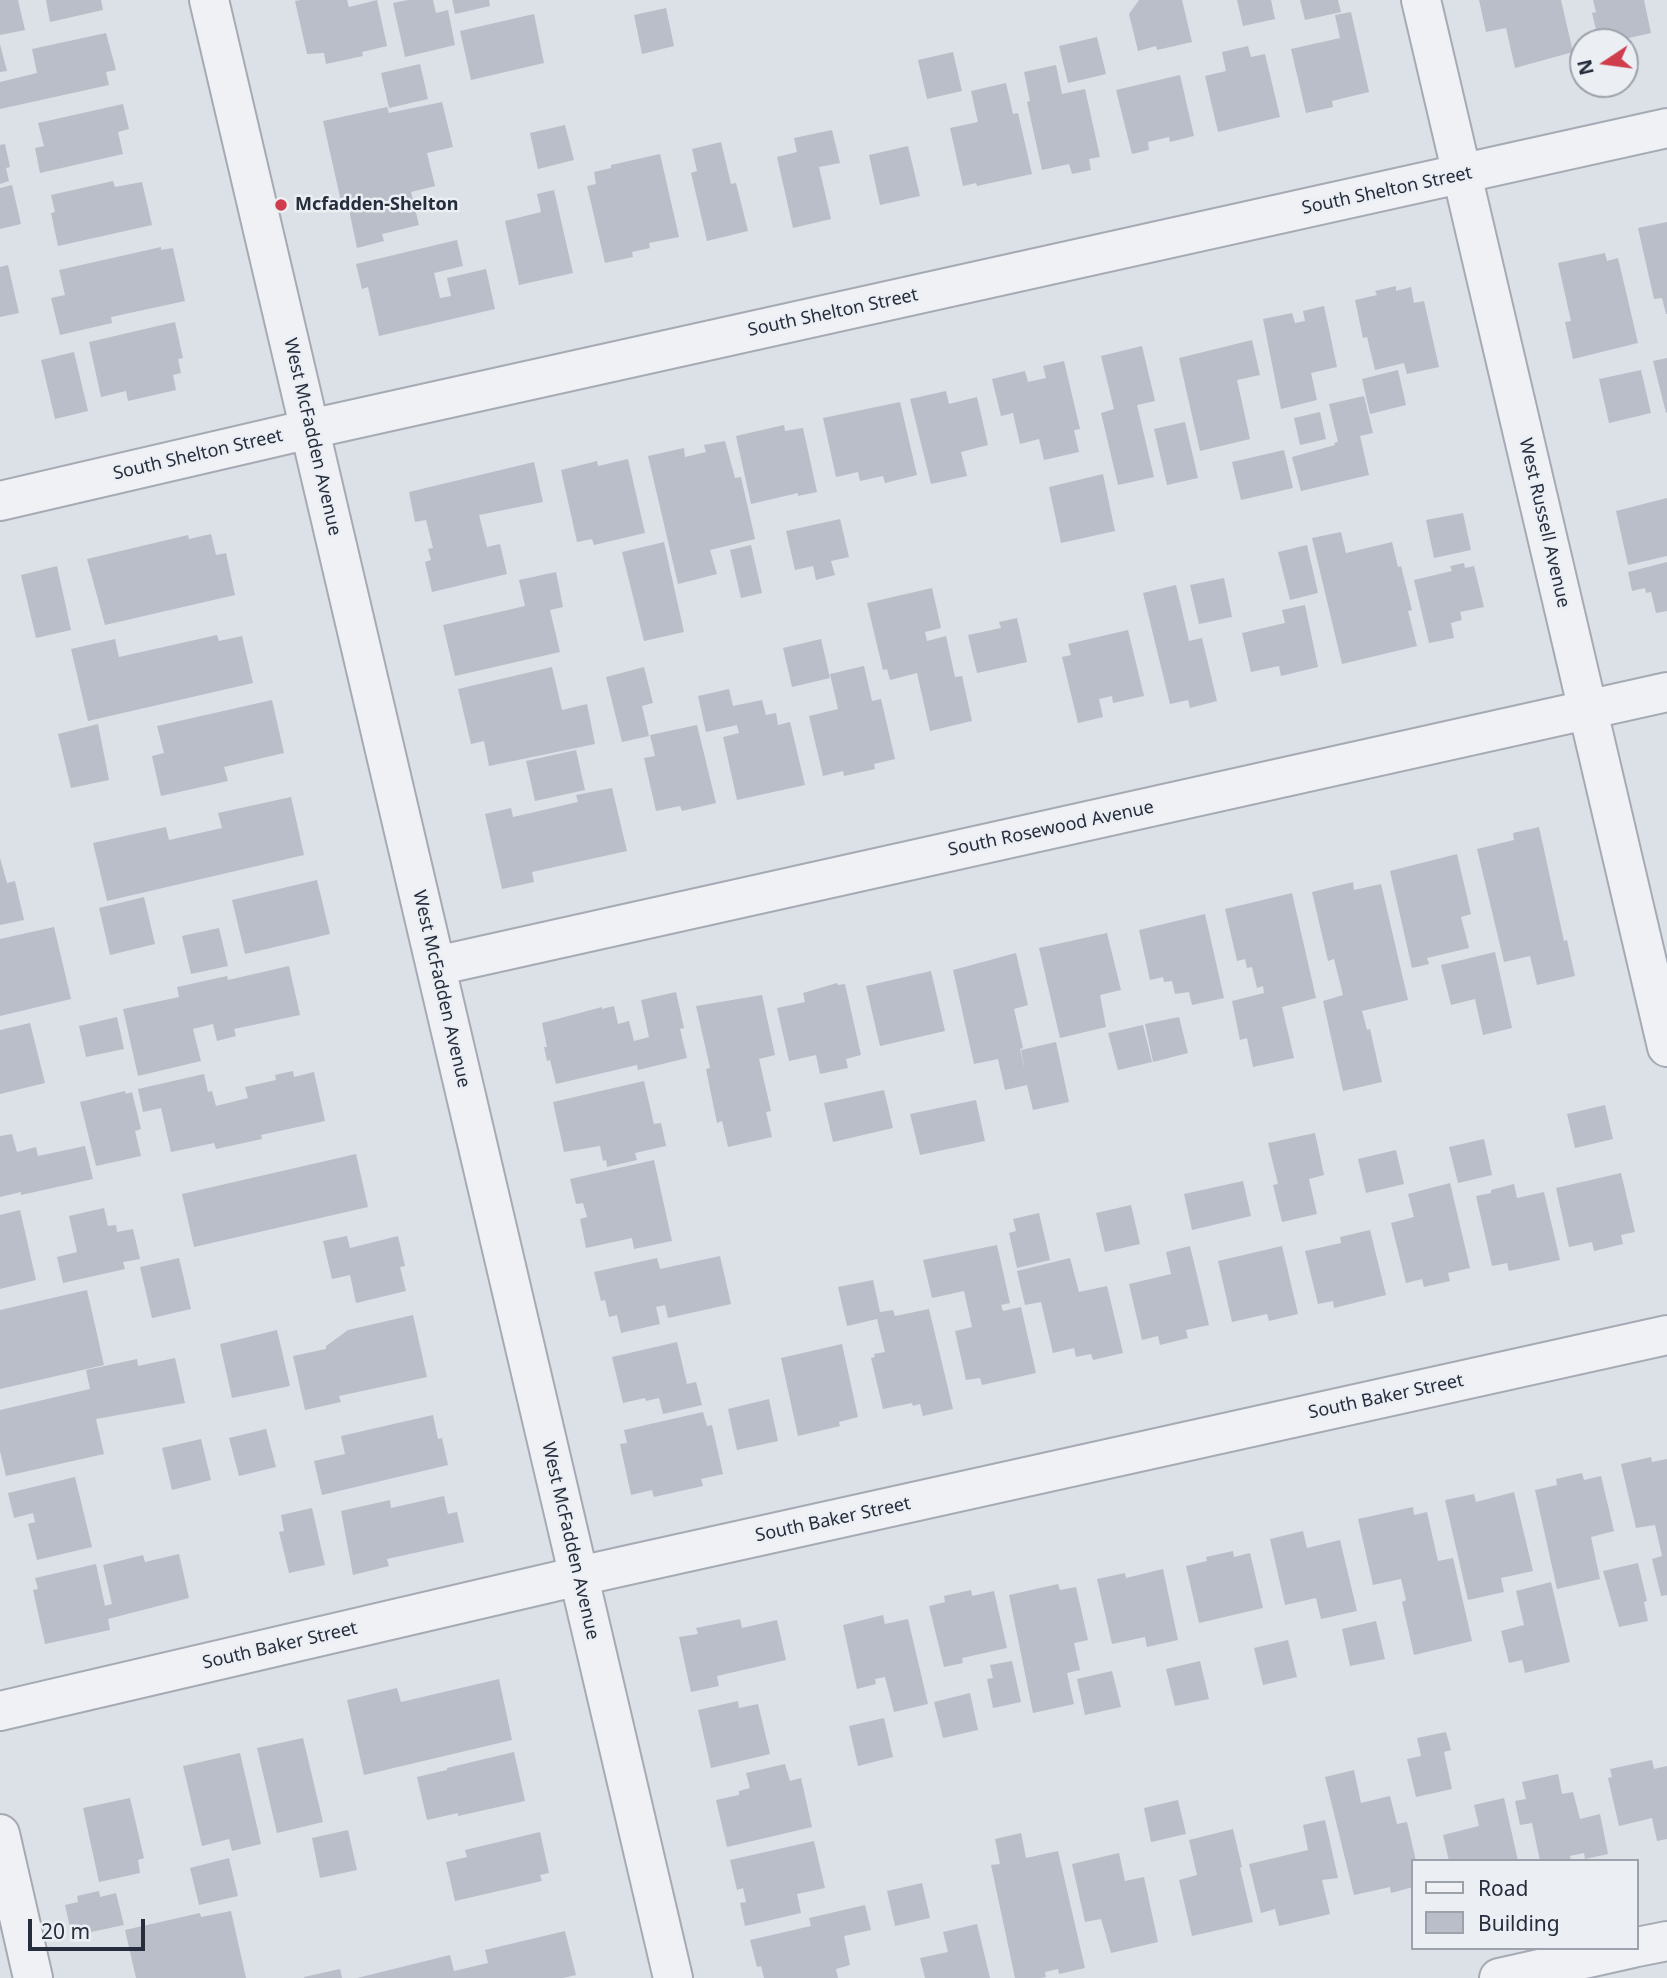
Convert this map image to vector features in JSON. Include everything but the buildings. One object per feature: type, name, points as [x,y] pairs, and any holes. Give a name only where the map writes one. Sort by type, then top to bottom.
[{"type":"street","name":"West McFadden Avenue","points":[[209,0],[673,1978]]},
{"type":"street","name":"West Russell Avenue","points":[[1421,0],[1667,1047]]},
{"type":"street","name":"South Shelton Street","points":[[0,501],[310,429],[1667,128]]},
{"type":"street","name":"South Rosewood Avenue","points":[[436,965],[1667,692]]},
{"type":"street","name":"South Baker Street","points":[[0,1712],[579,1576],[1667,1335]]},
{"type":"street","points":[[0,1834],[11,1937],[33,1978]]},
{"type":"street","points":[[1639,1947],[1667,1941]]},
{"type":"street","points":[[1499,1978],[1626,1950]]},
{"type":"place","name":"Mcfadden-Shelton","points":[[281,205]]}]
